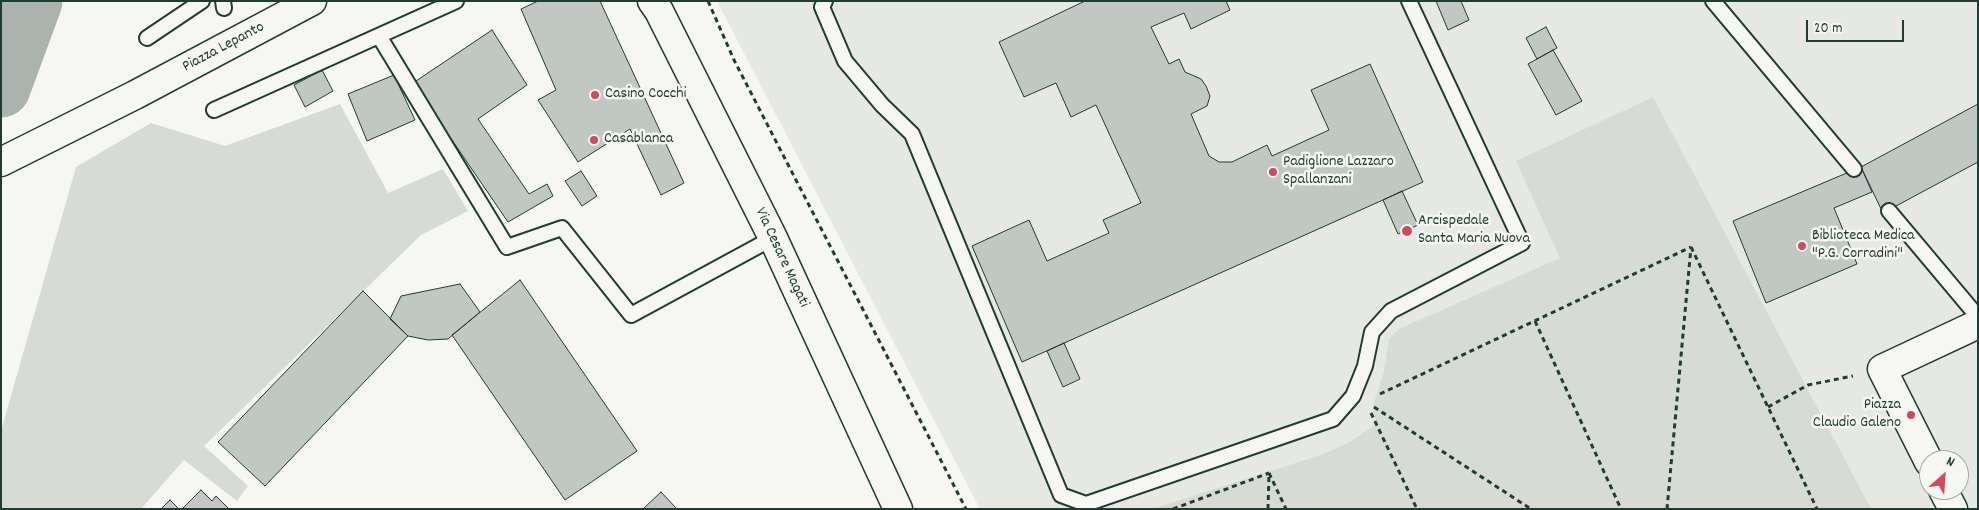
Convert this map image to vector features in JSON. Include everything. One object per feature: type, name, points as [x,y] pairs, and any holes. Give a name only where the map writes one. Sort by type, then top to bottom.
[{"type":"street","name":"Piazza Lepanto","points":[[1,162],[136,95],[312,1]]},
{"type":"street","name":"Via Cesare Magati","points":[[655,5],[773,238],[898,509]]},
{"type":"street","points":[[1923,450],[1882,370],[1978,324]]},
{"type":"lane","points":[[147,38],[202,1]]},
{"type":"lane","points":[[214,110],[456,1]]},
{"type":"lane","points":[[825,1],[822,8],[845,61],[882,104],[912,134],[1061,495],[1086,504],[1333,419],[1353,396],[1365,366],[1372,332],[1391,311],[1522,243],[1409,1]]},
{"type":"lane","points":[[1713,1],[1854,169]]},
{"type":"lane","points":[[379,36],[507,247],[562,228],[631,315],[773,238]]},
{"type":"lane","points":[[1889,211],[1978,317]]},
{"type":"path","points":[[708,1],[734,60],[966,509]]},
{"type":"path","points":[[1375,397],[1691,247]]},
{"type":"path","points":[[1691,247],[1817,509]]},
{"type":"path","points":[[1667,509],[1691,247]]},
{"type":"path","points":[[1535,321],[1621,509]]},
{"type":"path","points":[[1768,407],[1808,385],[1882,370]]},
{"type":"path","points":[[1373,406],[1531,509]]},
{"type":"path","points":[[1368,407],[1417,509]]},
{"type":"path","points":[[1174,509],[1270,473]]},
{"type":"path","points":[[1268,509],[1270,473]]},
{"type":"path","points":[[1270,473],[1286,509]]},
{"type":"shaded area","name":"Arcispedale Santa Maria Nuova","points":[[717,1],[1978,1],[1978,509],[980,509]]},
{"type":"shaded area","points":[[1653,97],[1871,509],[1152,509],[1321,455],[1350,442],[1376,424],[1373,406],[1384,372],[1389,339],[1399,329],[1560,258],[1516,161]]},
{"type":"shaded area","points":[[340,104],[388,193],[443,169],[468,211],[421,235],[204,446],[248,486],[237,501],[184,460],[141,509],[1,509],[1,431],[76,167],[151,123],[225,146]]},
{"type":"building","name":"Casino Cocchi","points":[[538,1],[600,1],[684,183],[661,195],[630,129],[578,162],[538,100],[556,90],[521,9]]},
{"type":"building","name":"Padiglione Lazzaro Spallanzani","points":[[1085,1],[1226,1],[1230,10],[1191,29],[1184,13],[1151,27],[1169,64],[1179,59],[1185,72],[1201,79],[1206,86],[1210,96],[1207,106],[1191,114],[1209,156],[1219,162],[1232,162],[1267,145],[1272,156],[1329,130],[1311,90],[1370,64],[1423,182],[1022,362],[972,246],[1029,220],[1047,261],[1109,233],[1103,220],[1141,203],[1096,105],[1071,117],[1056,83],[1024,97],[999,42]]},
{"type":"building","points":[[1436,1],[1461,1],[1469,20],[1448,30]]},
{"type":"building","points":[[1546,27],[1557,48],[1537,59],[1526,38]]},
{"type":"building","points":[[492,30],[527,85],[478,119],[529,194],[547,184],[553,196],[508,222],[413,83]]},
{"type":"building","points":[[1553,50],[1582,101],[1556,115],[1528,64]]},
{"type":"building","points":[[322,70],[333,91],[305,107],[294,85]]},
{"type":"building","points":[[394,75],[415,120],[367,141],[348,94]]},
{"type":"building","points":[[1978,104],[1978,162],[1883,213],[1861,167]]},
{"type":"building","points":[[1861,167],[1872,192],[1834,208],[1857,264],[1766,303],[1733,221]]},
{"type":"building","points":[[581,171],[597,196],[582,206],[565,181]]},
{"type":"building","points":[[1402,191],[1418,225],[1398,234],[1383,200]]},
{"type":"building","points":[[520,280],[637,451],[565,500],[452,335]]},
{"type":"building","points":[[460,284],[480,312],[448,339],[428,340],[408,336],[390,319],[401,296]]},
{"type":"building","points":[[363,291],[408,336],[265,486],[218,442]]},
{"type":"building","points":[[1064,343],[1080,379],[1063,387],[1047,351]]},
{"type":"building","points":[[201,490],[212,501],[216,496],[229,509],[182,509]]},
{"type":"building","points":[[661,492],[677,509],[643,509]]},
{"type":"building","points":[[170,500],[179,509],[161,509]]},
{"type":"waterway","points":[[1,88],[33,1]]},
{"type":"place","name":"Casino Cocchi","points":[[595,95]]},
{"type":"place","name":"Casablanca","points":[[594,140]]},
{"type":"place","name":"Padiglione Lazzaro Spallanzani","points":[[1273,172]]},
{"type":"place","name":"Arcispedale Santa Maria Nuova","points":[[1407,231]]},
{"type":"place","name":"Biblioteca Medica \"P.G. Corradini\"","points":[[1802,246]]},
{"type":"place","name":"Piazza Claudio Galeno","points":[[1911,415]]}]
